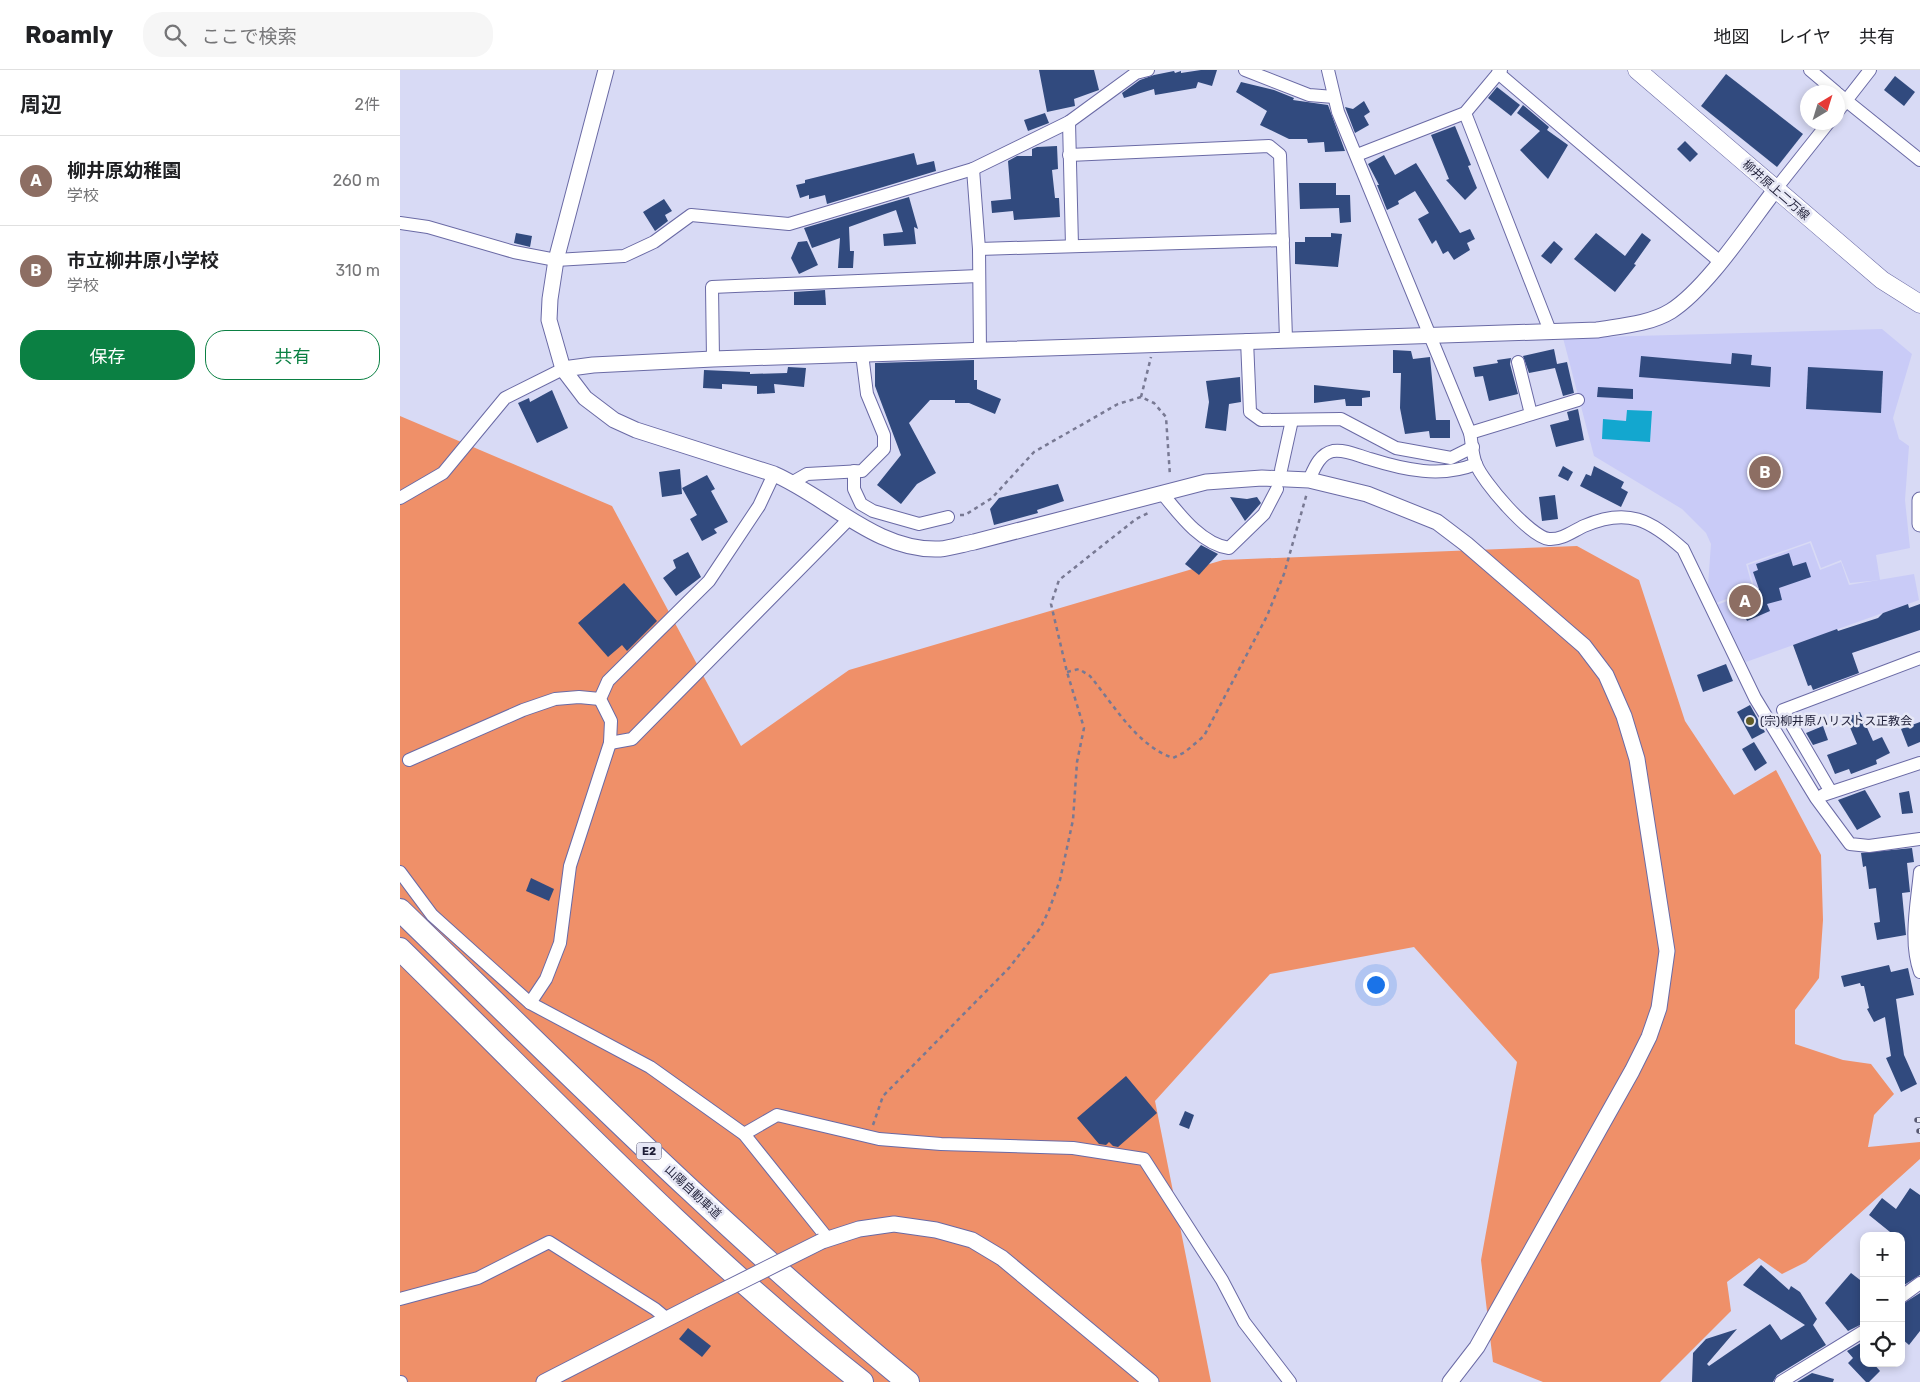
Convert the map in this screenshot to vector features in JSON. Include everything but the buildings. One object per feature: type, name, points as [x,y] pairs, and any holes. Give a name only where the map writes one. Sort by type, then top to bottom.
[{"type":"highway","name":"山陽自動車道","points":[[400,910],[699,1197],[837,1324],[908,1382]]},
{"type":"highway","name":"E2","points":[[400,949],[691,1233],[818,1347],[862,1382]]},
{"type":"main road","name":"柳井原上二万線","points":[[1637,70],[1882,280],[1920,304]]},
{"type":"street","points":[[606,70],[556,260],[549,320],[563,369],[585,398],[614,420],[636,430],[774,474],[793,482],[850,518],[903,545],[941,549],[1206,482],[1262,478],[1309,480],[1367,494],[1437,522],[1547,612],[1584,646],[1606,675],[1624,716],[1638,759],[1667,952],[1659,1008],[1649,1037],[1632,1071],[1518,1276],[1477,1347],[1450,1382]]},
{"type":"street","points":[[400,223],[428,228],[514,252],[556,260],[624,256],[654,242],[691,215],[789,224],[973,169],[1069,122],[1136,73],[1148,70]]},
{"type":"street","points":[[1245,70],[1309,95],[1334,97]]},
{"type":"street","points":[[1328,70],[1334,97],[1470,434],[1476,464],[1506,505],[1537,534],[1548,539],[1564,536],[1585,525],[1617,516],[1629,516],[1642,519],[1654,526],[1683,549],[1755,698],[1816,798],[1850,844],[1869,846],[1920,839]]},
{"type":"street","points":[[1810,70],[1827,85]]},
{"type":"street","points":[[1845,92],[1870,70]]},
{"type":"street","points":[[1357,155],[1465,113],[1499,71],[1720,262]]},
{"type":"street","points":[[1845,100],[1920,160]]},
{"type":"street","points":[[1465,113],[1550,331]]},
{"type":"street","points":[[1069,122],[1072,246]]},
{"type":"street","points":[[400,498],[443,473],[505,398],[563,369],[593,365],[713,359],[1429,334],[1597,330],[1633,325],[1670,311],[1701,285],[1823,130]]},
{"type":"street","points":[[1069,155],[1269,146],[1280,155],[1286,339]]},
{"type":"street","points":[[973,169],[979,249],[980,350]]},
{"type":"street","points":[[979,249],[1283,240]]},
{"type":"street","points":[[713,359],[712,287],[979,276]]},
{"type":"street","points":[[1247,340],[1250,412],[1261,420],[1341,419],[1396,448],[1451,458],[1473,447]]},
{"type":"street","points":[[793,482],[807,474],[862,471],[884,449],[884,435],[867,394],[862,354]]},
{"type":"street","points":[[1518,362],[1531,414]]},
{"type":"street","points":[[1470,434],[1578,400]]},
{"type":"street","points":[[1281,470],[1292,420]]},
{"type":"street","points":[[1309,480],[1316,463],[1331,451],[1343,451],[1401,469],[1447,472],[1476,464]]},
{"type":"street","points":[[854,472],[854,489],[861,504],[873,511],[919,524],[948,516]]},
{"type":"street","points":[[600,700],[608,681],[709,581],[759,506],[774,474]]},
{"type":"street","points":[[1167,491],[1194,530],[1221,547],[1229,548],[1264,514],[1277,489]]},
{"type":"street","points":[[1920,500],[1920,524]]},
{"type":"street","points":[[610,743],[632,739],[850,518]]},
{"type":"street","points":[[1830,792],[1783,710],[1920,658]]},
{"type":"street","points":[[410,760],[523,710],[555,699],[579,697],[600,700]]},
{"type":"street","points":[[530,1003],[546,979],[560,942],[570,866],[610,743],[611,721],[600,700]]},
{"type":"street","points":[[1816,798],[1920,762]]},
{"type":"street","points":[[400,872],[432,915],[530,1003],[650,1066],[744,1134],[825,1240]]},
{"type":"street","points":[[1920,872],[1914,934],[1917,963],[1920,972]]},
{"type":"street","points":[[744,1134],[777,1115],[869,1136],[941,1144],[1073,1148],[1144,1159],[1177,1213],[1222,1280],[1244,1322],[1290,1382]]},
{"type":"street","points":[[544,1382],[825,1240],[860,1229],[894,1224],[936,1230],[972,1240],[1002,1258],[1150,1382]]},
{"type":"street","points":[[400,1299],[478,1278],[550,1242],[655,1309],[667,1319]]},
{"type":"street","points":[[1905,1294],[1920,1283]]},
{"type":"street","points":[[1781,1382],[1860,1333]]},
{"type":"path","points":[[1142,398],[1154,344]]},
{"type":"path","points":[[869,1136],[884,1096],[1009,968],[1041,927],[1049,910],[1060,880],[1073,820],[1077,762],[1084,728],[1067,672],[1050,604],[1059,580],[1136,519],[1155,510],[1167,491],[1166,418],[1154,403],[1142,398],[1118,404],[1034,452],[992,498],[965,515],[948,516]]},
{"type":"path","points":[[1067,672],[1079,669],[1090,676],[1142,739],[1156,752],[1173,758],[1185,752],[1204,736],[1267,616],[1284,574],[1303,513],[1309,480]]},
{"type":"shaded area","points":[[1882,329],[1912,354],[1893,418],[1899,439],[1909,446],[1905,500],[1910,548],[1876,555],[1880,580],[1850,583],[1841,560],[1821,568],[1811,541],[1746,564],[1753,589],[1716,603],[1708,585],[1711,544],[1706,533],[1682,509],[1594,456],[1563,338]]},
{"type":"shaded area","points":[[1627,410],[1652,411],[1650,442],[1602,439],[1603,419],[1626,421]]},
{"type":"shaded area","points":[[400,416],[612,506],[741,746],[849,670],[1223,560],[1577,546],[1639,580],[1685,721],[1734,795],[1776,770],[1821,855],[1823,920],[1819,978],[1795,1010],[1795,1044],[1843,1060],[1871,1064],[1894,1094],[1874,1115],[1868,1147],[1920,1142],[1920,1159],[1806,1262],[1782,1274],[1759,1258],[1727,1282],[1731,1311],[1660,1382],[1543,1382],[1493,1362],[1481,1260],[1517,1062],[1414,947],[1270,974],[1155,1101],[1211,1382],[400,1382]]},
{"type":"shaded area","points":[[1810,543],[1820,570],[1841,562],[1849,585],[1914,574],[1919,600],[1746,662],[1717,605],[1755,590],[1748,565]]},
{"type":"place","name":"市立柳井原小学校","points":[[1765,472]]},
{"type":"place","name":"柳井原幼稚園","points":[[1745,601]]},
{"type":"place","name":"(宗)柳井原ハリストス正教会","points":[[1750,721]]}]
